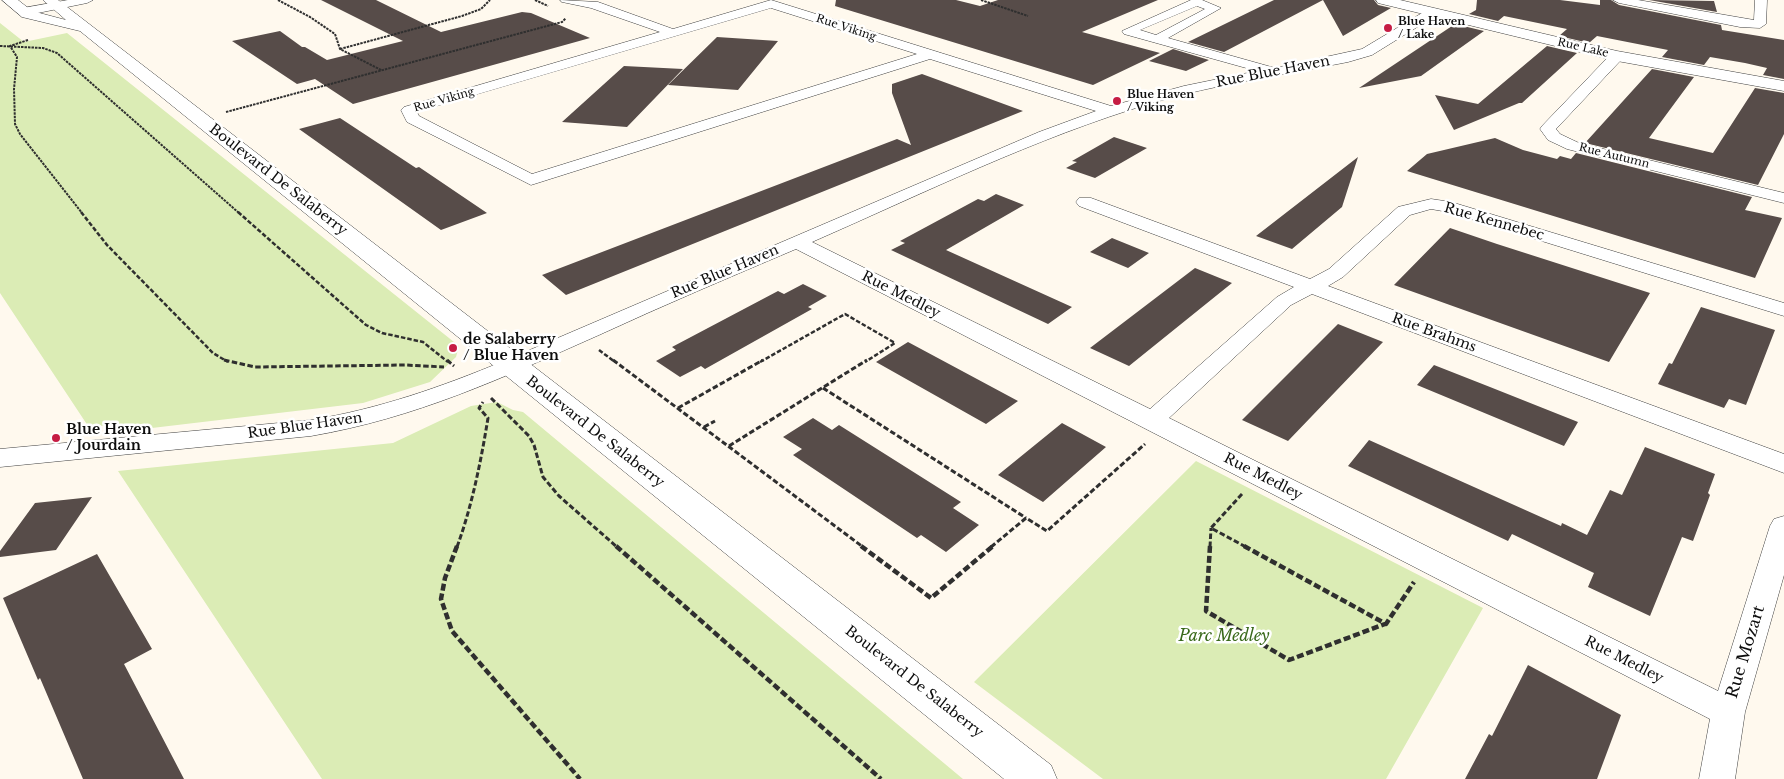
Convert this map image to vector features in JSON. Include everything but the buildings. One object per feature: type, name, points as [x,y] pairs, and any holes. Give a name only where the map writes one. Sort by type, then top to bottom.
[{"type":"street","name":"Boulevard De Salaberry","points":[[9,0],[23,12],[84,28]]},
{"type":"street","points":[[23,12],[54,3],[87,0]]},
{"type":"street","points":[[566,0],[594,5],[674,33]]},
{"type":"street","name":"Rue Lake","points":[[1383,0],[1617,56],[1784,86]]},
{"type":"street","points":[[1619,0],[1740,23],[1760,24],[1761,0]]},
{"type":"street","points":[[1155,40],[1215,8],[1196,2],[1128,31],[1155,40],[1276,72]]},
{"type":"street","name":"Boulevard De Salaberry","points":[[54,3],[1036,779]]},
{"type":"street","name":"Rue Viking","points":[[928,54],[531,180],[412,119],[409,110],[771,4],[1110,111]]},
{"type":"street","name":"Rue Blue Haven","points":[[0,458],[341,424],[408,406],[511,365],[1045,135],[1110,111],[1210,84],[1348,58],[1367,52],[1431,13]]},
{"type":"street","name":"Rue Autumn","points":[[1617,56],[1548,129],[1554,136],[1573,146],[1784,198]]},
{"type":"street","name":"Rue Brahms","points":[[1085,202],[1784,464]]},
{"type":"street","name":"Rue Kennebec","points":[[1151,429],[1284,301],[1336,273],[1404,211],[1431,204],[1461,210],[1784,310]]},
{"type":"street","name":"Rue Medley","points":[[798,242],[1151,429],[1728,712]]},
{"type":"street","name":"Rue Mozart","points":[[1717,779],[1728,712],[1784,526]]},
{"type":"path","points":[[278,0],[310,17],[334,34],[340,49],[382,71]]},
{"type":"path","points":[[340,49],[462,16],[481,9],[490,0]]},
{"type":"path","points":[[535,0],[553,8]]},
{"type":"path","points":[[981,0],[1028,16]]},
{"type":"path","points":[[218,114],[562,22],[570,15]]},
{"type":"path","points":[[10,47],[28,40]]},
{"type":"path","points":[[0,47],[10,47],[43,48],[57,53],[366,325],[382,333],[423,342],[457,368],[405,365],[254,367],[225,361],[212,353],[107,245],[20,134],[15,124],[14,89],[17,57],[10,47]]},
{"type":"path","points":[[678,408],[845,314],[895,343],[729,446]]},
{"type":"path","points":[[592,346],[704,427],[931,598],[1026,518]]},
{"type":"path","points":[[823,388],[1047,531],[1151,429]]},
{"type":"path","points":[[580,779],[452,631],[444,614],[441,598],[446,576],[458,543],[485,437],[488,418],[479,408],[487,395],[518,423],[528,436],[534,445],[543,477],[559,496],[881,779]]},
{"type":"path","points":[[704,427],[715,421]]},
{"type":"path","points":[[1248,487],[1211,528],[1206,611],[1289,660],[1386,624],[1418,575]]},
{"type":"path","points":[[1211,528],[1386,624]]},
{"type":"green space","points":[[0,23],[24,42],[67,33],[459,346],[456,357],[430,382],[363,403],[135,430],[134,425],[88,426],[0,293]]},
{"type":"green space","points":[[497,402],[513,410],[523,412],[963,779],[322,779],[118,471],[393,443],[471,406]]},
{"type":"green space","name":"Parc Medley","points":[[1196,461],[1483,608],[1386,779],[1103,779],[974,682]]},
{"type":"place","name":"Blue Haven / Lake","points":[[1388,28]]},
{"type":"place","name":"Blue Haven / Viking","points":[[1117,101]]},
{"type":"place","name":"de Salaberry / Blue Haven","points":[[453,348]]},
{"type":"place","name":"Blue Haven / Jourdain","points":[[56,438]]}]
